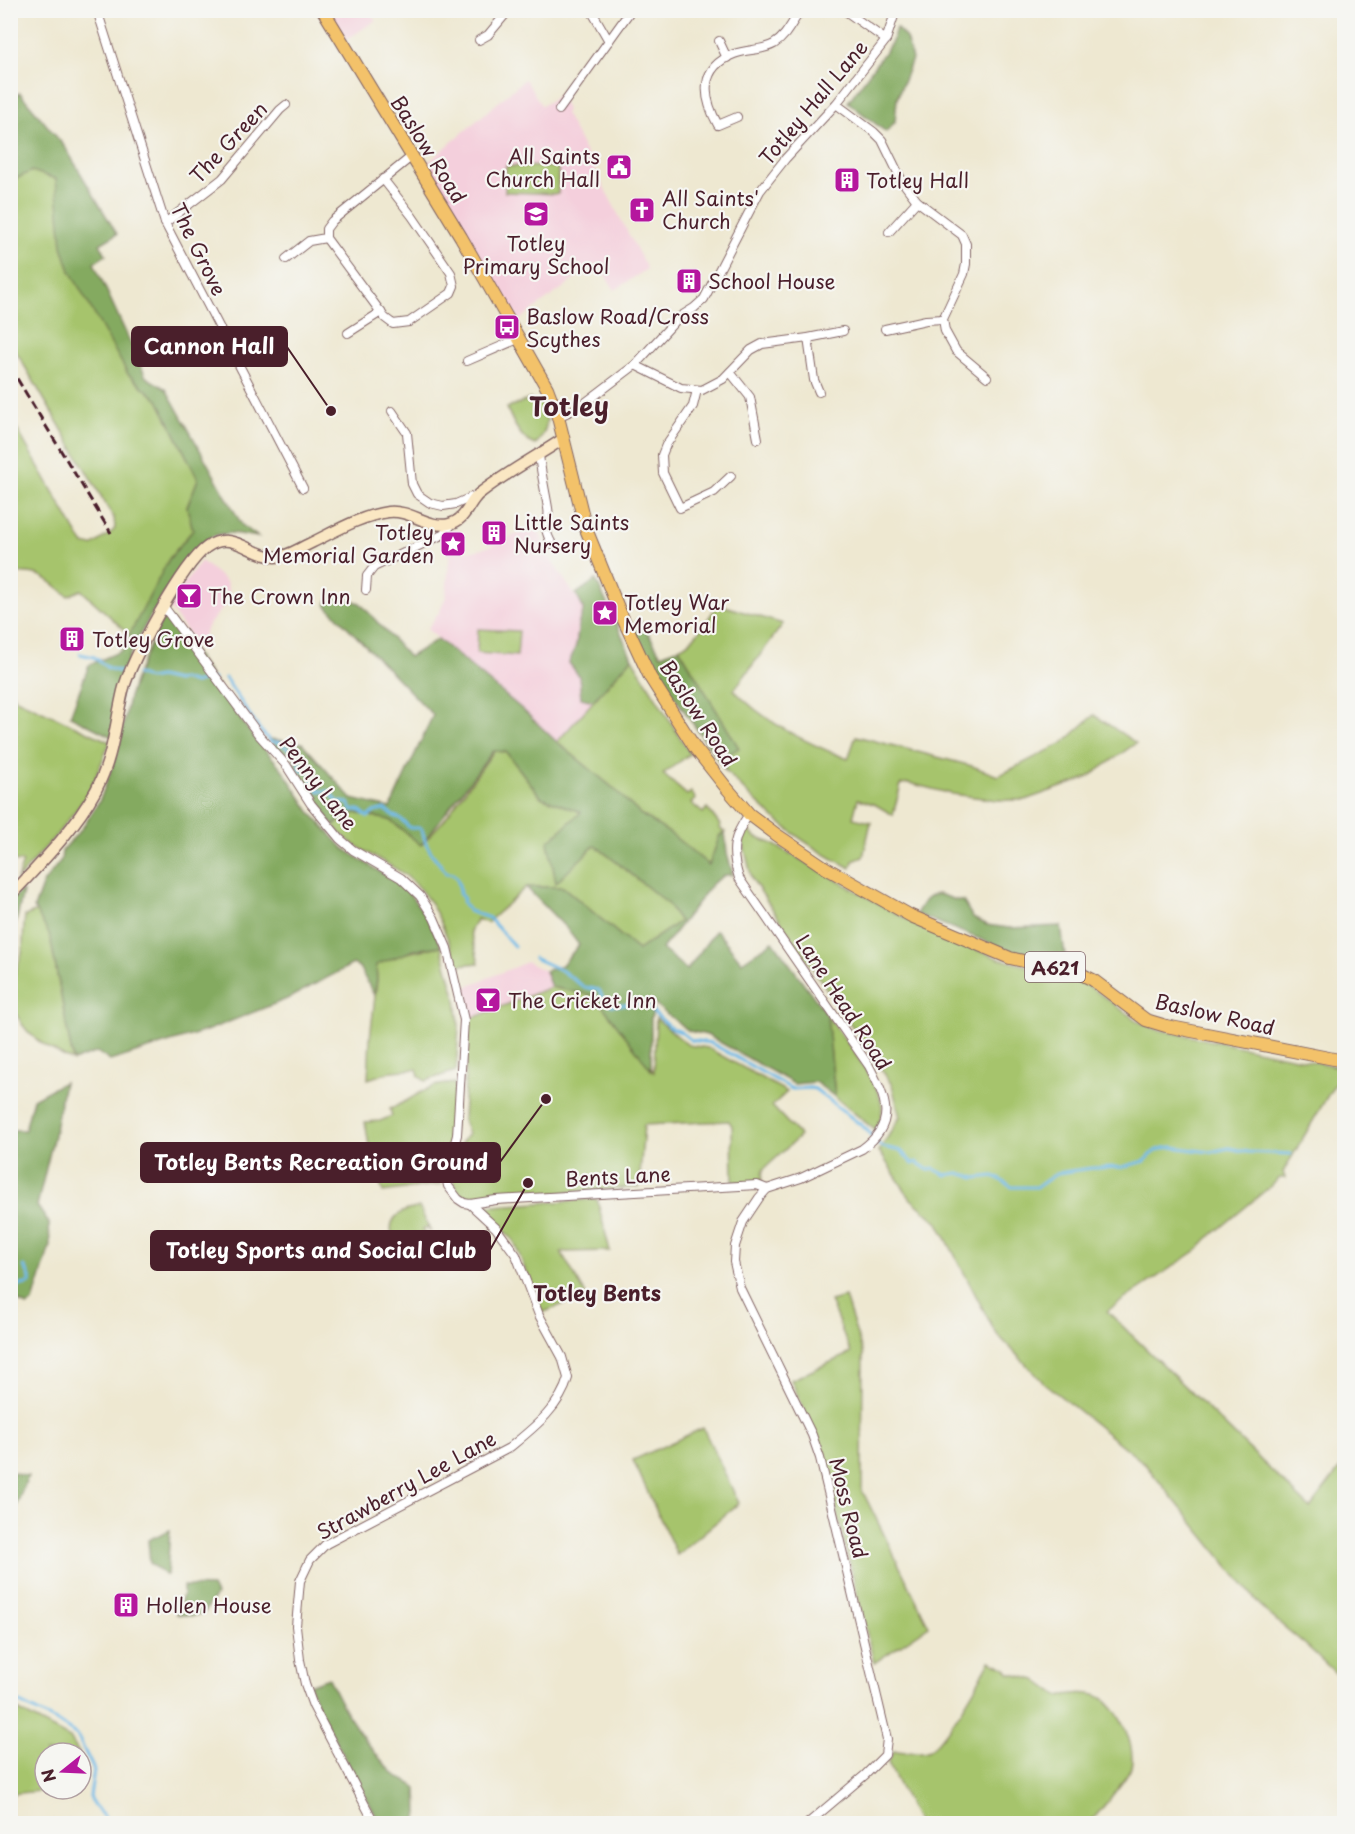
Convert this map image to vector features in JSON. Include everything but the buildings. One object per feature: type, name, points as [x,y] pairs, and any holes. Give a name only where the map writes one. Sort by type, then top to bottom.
[{"type":"main road","name":"Baslow Road","points":[[326,12],[461,237],[547,388],[558,417],[594,552],[650,677],[695,748],[748,814],[825,868],[911,916],[1010,958],[1079,973],[1093,980],[1146,1020],[1166,1026],[1344,1061]]},
{"type":"street","name":"The Grove","points":[[97,10],[165,223],[303,488]]},
{"type":"street","points":[[479,40],[488,35],[509,10]]},
{"type":"street","points":[[591,10],[609,41]]},
{"type":"street","points":[[559,110],[631,10]]},
{"type":"street","points":[[737,117],[718,125],[708,106],[707,83],[714,69],[727,58],[741,52],[760,50],[774,44],[784,36],[801,10]]},
{"type":"street","points":[[844,10],[886,40]]},
{"type":"street","name":"Totley Hall Lane","points":[[558,417],[581,406],[635,365],[678,318],[704,299],[760,192],[786,158],[836,104],[886,40],[896,10]]},
{"type":"street","points":[[718,41],[727,58]]},
{"type":"street","points":[[836,104],[874,132],[882,141],[902,181],[917,201],[956,228],[962,235],[966,244],[964,274],[943,319],[949,342],[956,351],[987,377]]},
{"type":"street","name":"The Green","points":[[165,223],[222,179],[286,105]]},
{"type":"street","points":[[382,179],[412,216],[451,273],[454,286],[449,296],[409,322],[393,324],[381,312],[326,238],[326,229],[382,179],[411,157]]},
{"type":"street","points":[[889,232],[917,201]]},
{"type":"street","points":[[286,259],[309,241],[326,238]]},
{"type":"street","points":[[348,333],[381,312]]},
{"type":"street","points":[[885,329],[926,320],[943,319]]},
{"type":"street","points":[[635,365],[681,388],[697,390],[716,384],[751,350],[762,344],[843,331]]},
{"type":"street","points":[[808,338],[813,376],[819,392]]},
{"type":"street","points":[[466,361],[518,339]]},
{"type":"street","points":[[730,372],[750,397],[758,439]]},
{"type":"street","points":[[697,390],[693,406],[663,450],[663,473],[680,508],[714,492],[731,476]]},
{"type":"street","points":[[392,411],[407,434],[412,484],[417,494],[430,503],[443,506],[465,502],[563,438]]},
{"type":"street","points":[[539,455],[549,511],[545,524],[546,532],[552,544]]},
{"type":"street","points":[[366,590],[367,576],[374,567],[444,534],[466,513],[478,494]]},
{"type":"street","points":[[10,896],[73,825],[96,791],[110,759],[124,688],[141,647],[186,571],[204,549],[220,541],[230,540],[269,556],[284,556],[363,519],[388,512],[406,513],[436,525],[453,523]]},
{"type":"street","name":"Penny Lane","points":[[164,607],[260,735],[286,765],[311,804],[340,840],[401,878],[420,896],[434,918],[447,948],[465,1020],[457,1135],[447,1170],[447,1180],[451,1192],[464,1203],[470,1204]]},
{"type":"street","name":"Lane Head Road","points":[[748,814],[735,837],[734,850],[739,878],[870,1066],[887,1110],[884,1124],[862,1149],[801,1178],[767,1189]]},
{"type":"street","name":"Bents Lane","points":[[470,1204],[496,1200],[640,1190],[757,1185],[767,1189]]},
{"type":"street","name":"Moss Road","points":[[767,1189],[750,1210],[741,1229],[734,1256],[736,1275],[740,1288],[812,1436],[820,1458],[887,1739],[885,1755],[807,1824]]},
{"type":"street","name":"Strawberry Lee Lane","points":[[375,1824],[349,1778],[305,1684],[296,1626],[300,1581],[310,1560],[326,1544],[509,1448],[528,1433],[555,1405],[568,1378],[562,1357],[539,1315],[516,1255],[496,1228],[470,1204]]},
{"type":"shaded area","points":[[328,11],[367,11],[376,20],[346,40]]},
{"type":"shaded area","name":"Totley Primary School","points":[[525,79],[542,106],[560,94],[567,110],[565,113],[647,269],[615,290],[597,263],[519,320],[424,166]]},
{"type":"shaded area","points":[[537,525],[547,553],[583,608],[576,646],[571,657],[579,676],[580,695],[583,699],[593,701],[557,742],[523,710],[427,629],[440,611],[446,596],[450,549],[474,551],[491,546]]},
{"type":"shaded area","points":[[201,561],[226,581],[230,595],[229,600],[207,627],[200,645],[197,645],[168,606]]},
{"type":"shaded area","points":[[527,962],[545,971],[551,987],[470,1019],[464,1007],[463,988]]},
{"type":"green space","points":[[896,28],[906,38],[912,59],[897,99],[895,122],[886,132],[848,102],[892,42]]},
{"type":"green space","points":[[20,93],[65,147],[117,234],[100,244],[106,255],[94,263],[146,377],[166,389],[242,525],[258,537],[230,533],[213,536],[203,543],[165,592],[128,660],[120,689],[112,737],[70,716],[89,665],[121,651],[169,559],[193,530],[187,507],[198,479],[158,400],[128,374],[70,271],[62,246],[56,179],[32,171],[11,181],[11,97]]},
{"type":"green space","points":[[506,166],[558,167],[558,194],[505,192]]},
{"type":"green space","points":[[32,171],[56,179],[59,205],[128,374],[158,400],[198,479],[187,507],[193,530],[169,559],[130,635],[81,590],[68,596],[48,580],[36,574],[11,574],[10,417],[83,544],[92,546],[115,528],[114,518],[11,343],[11,181]]},
{"type":"green space","points":[[530,399],[532,402],[544,399],[547,411],[547,423],[543,435],[535,445],[522,435],[507,408]]},
{"type":"green space","points":[[596,580],[608,606],[600,610],[603,619],[613,616],[632,658],[593,701],[581,698],[579,676],[569,663],[576,646],[579,622],[583,612],[576,594]]},
{"type":"green space","points":[[331,594],[360,603],[409,657],[438,639],[523,710],[640,814],[671,834],[709,865],[720,835],[725,832],[727,853],[733,875],[725,875],[712,884],[662,949],[687,970],[716,930],[742,962],[773,941],[827,1015],[835,1097],[815,1082],[794,1084],[707,1035],[689,1031],[654,1004],[651,1019],[651,1070],[595,996],[551,987],[545,971],[561,966],[579,945],[567,929],[526,887],[563,887],[638,950],[680,921],[667,903],[595,845],[556,883],[548,842],[581,812],[541,797],[506,752],[493,751],[421,845],[390,820],[355,813],[333,825],[294,769],[295,760],[292,755],[279,751],[269,739],[302,743],[352,799],[390,808],[433,715],[326,605]]},
{"type":"green space","points":[[718,604],[783,624],[734,690],[746,702],[787,731],[848,759],[856,736],[972,766],[998,776],[1063,743],[1094,715],[1136,743],[1087,778],[1025,800],[997,800],[952,794],[909,783],[901,784],[893,815],[876,805],[858,799],[853,818],[871,822],[863,857],[853,861],[851,868],[815,849],[783,825],[725,770],[724,757],[738,747],[679,648],[696,635]]},
{"type":"green space","points":[[168,618],[173,621],[248,730],[282,769],[311,813],[344,849],[405,888],[429,920],[441,946],[414,950],[376,965],[377,980],[374,995],[359,967],[353,964],[287,999],[206,1031],[110,1061],[97,1052],[73,1061],[50,936],[34,908],[43,883],[61,860],[62,851],[83,827],[100,800],[118,751],[129,697],[137,674],[161,621]]},
{"type":"green space","points":[[637,620],[642,623],[661,655],[679,648],[739,748],[724,757],[725,770],[645,654],[636,635]]},
{"type":"green space","points":[[478,629],[519,631],[517,656],[477,653]]},
{"type":"green space","points":[[632,658],[690,754],[663,774],[687,795],[691,792],[696,799],[691,803],[703,813],[707,808],[720,825],[719,828],[725,832],[720,835],[709,865],[671,834],[640,814],[613,788],[557,742]]},
{"type":"green space","points":[[10,689],[16,699],[110,742],[89,793],[17,880],[23,862],[11,861]]},
{"type":"green space","points":[[494,751],[506,752],[541,797],[582,812],[556,882],[595,845],[667,903],[680,921],[638,950],[563,887],[526,887],[487,923],[477,919],[470,931],[479,963],[459,965],[437,914],[415,883],[348,840],[333,825],[355,813],[390,820],[421,845],[444,820]]},
{"type":"green space","points":[[746,828],[755,837],[771,843],[937,934],[1000,959],[1080,980],[1139,1022],[1155,1029],[1344,1068],[1283,1172],[1285,1178],[1280,1178],[1206,1240],[1200,1248],[1107,1311],[1310,1508],[1344,1463],[1344,1681],[1264,1610],[1144,1463],[1044,1383],[995,1332],[938,1223],[910,1198],[879,1151],[900,1117],[892,1085],[752,879],[741,834]]},
{"type":"green space","points":[[21,891],[23,892],[16,923],[11,930],[10,901]]},
{"type":"green space","points":[[938,894],[963,901],[973,918],[987,925],[1009,928],[1061,926],[1066,962],[1013,952],[916,914],[927,898]]},
{"type":"green space","points":[[37,911],[50,936],[73,1061],[48,1048],[28,1032],[15,1011],[12,999],[12,984],[22,953],[25,916]]},
{"type":"green space","points":[[441,946],[456,999],[459,1027],[456,1071],[425,1081],[419,1076],[417,1069],[393,1071],[368,1079],[377,980],[376,965],[402,954]]},
{"type":"green space","points":[[551,987],[595,996],[654,1072],[656,1018],[688,1045],[708,1048],[787,1092],[772,1106],[800,1136],[763,1170],[761,1183],[733,1182],[732,1126],[729,1121],[644,1125],[639,1187],[475,1199],[460,1194],[451,1176],[456,1150],[468,1134],[463,1120],[468,1023],[470,1019]]},
{"type":"green space","points":[[827,1015],[875,1086],[882,1108],[875,1130],[835,1097]]},
{"type":"green space","points":[[64,1082],[37,1206],[49,1223],[50,1246],[33,1302],[27,1306],[16,1300],[11,1303],[11,1130],[25,1130],[33,1099]]},
{"type":"green space","points":[[455,1083],[454,1126],[443,1163],[441,1184],[383,1192],[372,1163],[365,1122],[380,1121],[392,1116],[390,1109],[429,1088]]},
{"type":"green space","points":[[597,1199],[610,1251],[561,1252],[586,1295],[542,1313],[514,1241],[481,1207]]},
{"type":"green space","points":[[419,1207],[431,1232],[427,1227],[423,1229],[432,1251],[428,1247],[416,1256],[412,1252],[405,1258],[394,1241],[392,1223],[401,1213]]},
{"type":"green space","points":[[845,1297],[863,1354],[862,1490],[929,1626],[874,1663],[823,1454],[791,1380],[851,1353],[830,1301]]},
{"type":"green space","points":[[703,1428],[739,1503],[677,1555],[633,1460]]},
{"type":"green space","points":[[10,1472],[28,1476],[11,1519]]},
{"type":"green space","points":[[170,1530],[167,1575],[165,1575],[150,1563],[148,1540]]},
{"type":"green space","points":[[183,1586],[212,1587],[216,1595],[204,1613],[193,1616],[176,1614],[183,1595]]},
{"type":"green space","points":[[990,1661],[1006,1668],[1009,1673],[1036,1680],[1058,1696],[1095,1695],[1114,1709],[1124,1727],[1131,1748],[1131,1767],[1090,1823],[918,1823],[888,1763],[894,1751],[927,1751],[943,1737]]},
{"type":"green space","points":[[329,1678],[334,1691],[357,1729],[375,1752],[393,1773],[417,1788],[418,1814],[415,1823],[380,1823],[321,1713],[309,1685]]},
{"type":"green space","points":[[10,1706],[72,1741],[33,1741],[33,1792],[11,1794]]},
{"type":"waterway","points":[[80,654],[94,657],[108,668],[121,672]]},
{"type":"waterway","points":[[137,674],[148,679],[159,677],[177,681],[182,679],[195,683],[214,679]]},
{"type":"waterway","points":[[225,678],[260,730],[271,742],[279,742],[296,754],[300,770],[306,770],[312,774],[312,780],[318,786],[318,791],[329,791],[338,802],[348,803],[352,810],[359,810],[368,817],[374,812],[385,809],[410,828],[421,828],[432,854],[446,873],[453,874],[456,878],[459,893],[469,911],[489,918],[514,946]]},
{"type":"waterway","points":[[534,958],[561,970],[584,987],[599,990],[604,1000],[612,1005],[645,1004],[671,1028],[691,1040],[711,1043],[792,1089],[815,1089],[866,1129],[878,1144],[901,1151],[913,1164],[916,1162],[929,1170],[934,1169],[946,1175],[959,1173],[975,1178],[994,1176],[1012,1187],[1037,1187],[1057,1173],[1122,1167],[1145,1161],[1155,1151],[1164,1148],[1210,1152],[1229,1148],[1248,1152],[1291,1154]]},
{"type":"waterway","points":[[10,1288],[30,1283],[30,1277],[24,1266]]},
{"type":"waterway","points":[[10,1698],[56,1721],[77,1735],[94,1770],[90,1797],[110,1824]]},
{"type":"railway","points":[[10,367],[111,533]]},
{"type":"place","name":"All Saints Church Hall","points":[[619,167]]},
{"type":"place","name":"Totley Hall","points":[[847,180]]},
{"type":"place","name":"All Saints' Church","points":[[642,210]]},
{"type":"place","name":"Totley Primary School","points":[[536,214]]},
{"type":"place","name":"School House","points":[[689,281]]},
{"type":"place","name":"Baslow Road/Cross Scythes","points":[[507,327]]},
{"type":"place","name":"Cannon Hall","points":[[331,411]]},
{"type":"place","name":"Little Saints Nursery","points":[[494,533]]},
{"type":"place","name":"Totley Memorial Garden","points":[[453,544]]},
{"type":"place","name":"The Crown Inn","points":[[189,596]]},
{"type":"place","name":"Totley War Memorial","points":[[605,613]]},
{"type":"place","name":"Totley Grove","points":[[72,639]]},
{"type":"place","name":"The Cricket Inn","points":[[488,1000]]},
{"type":"place","name":"Totley Bents Recreation Ground","points":[[546,1099]]},
{"type":"place","name":"Totley Sports and Social Club","points":[[528,1183]]},
{"type":"place","name":"Hollen House","points":[[126,1605]]},
{"type":"district","name":"Totley","points":[[569,405]]},
{"type":"district","name":"Totley Bents","points":[[597,1292]]}]
